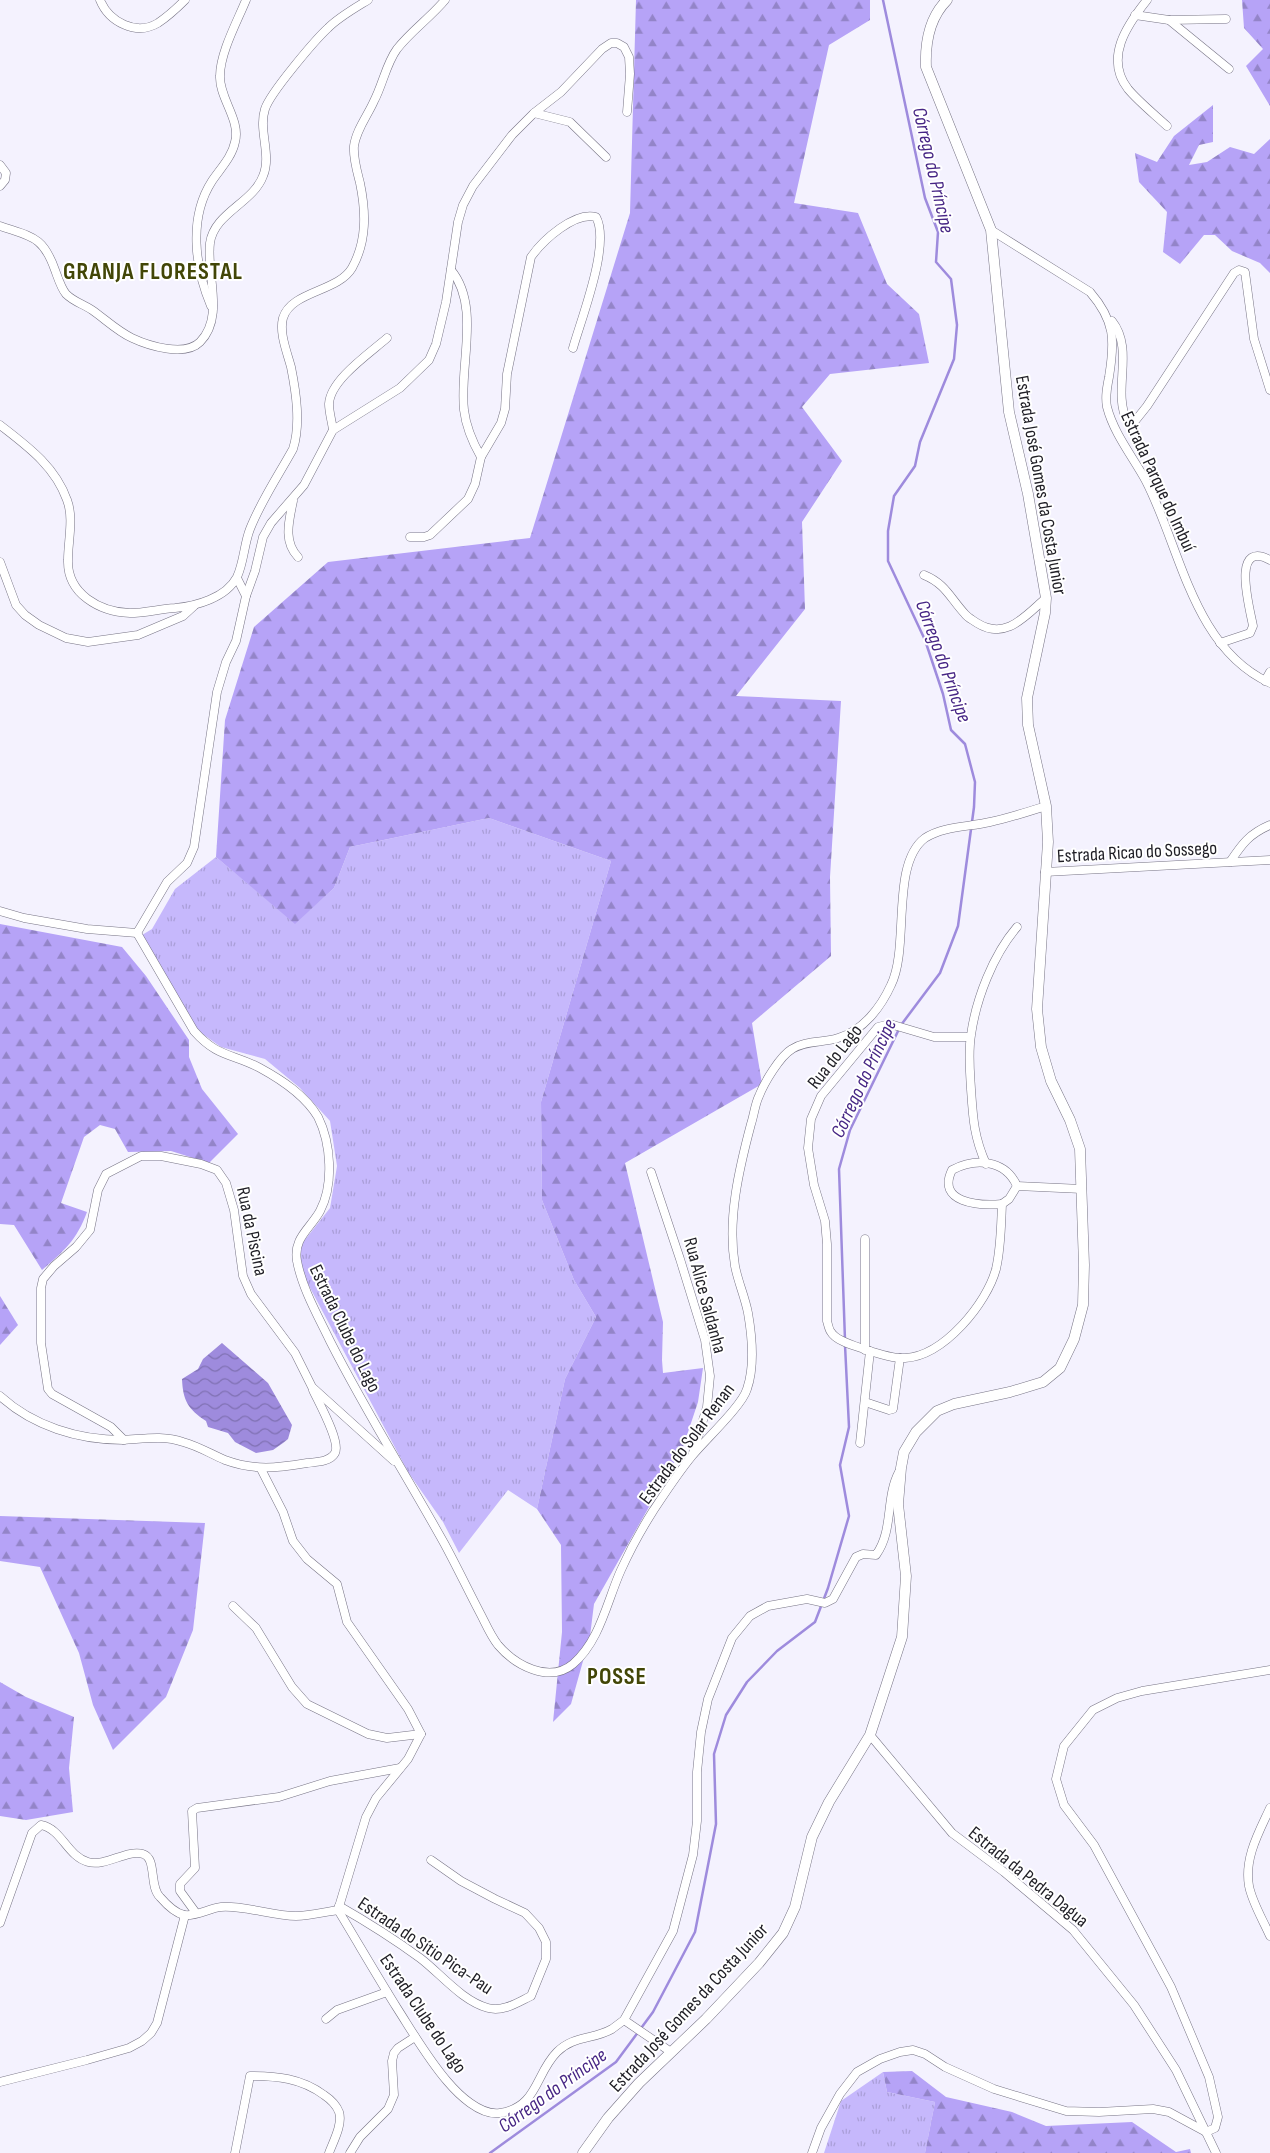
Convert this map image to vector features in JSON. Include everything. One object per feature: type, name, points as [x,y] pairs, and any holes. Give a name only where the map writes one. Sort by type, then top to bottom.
[{"type":"street","points":[[100,0],[103,7],[118,23],[139,29],[157,23],[185,0]]},
{"type":"street","points":[[213,311],[206,293],[198,260],[196,221],[202,201],[211,182],[232,152],[236,140],[235,128],[222,92],[220,76],[222,61],[246,0]]},
{"type":"street","points":[[0,226],[41,243],[49,252],[65,293],[76,303],[90,308],[131,338],[175,350],[188,349],[199,344],[205,336],[213,311],[210,243],[214,229],[256,187],[263,177],[266,167],[263,122],[265,108],[280,86],[328,28],[368,0]]},
{"type":"street","points":[[0,425],[36,453],[59,482],[68,502],[70,530],[67,563],[72,581],[82,596],[102,608],[130,612],[194,606],[213,598],[236,578],[249,531],[262,503],[296,442],[296,405],[282,329],[284,317],[293,304],[344,278],[351,269],[358,253],[365,226],[363,199],[354,158],[356,135],[375,100],[390,61],[398,48],[445,0]]},
{"type":"street","name":"Estrada José Gomes da Costa Junior","points":[[583,2153],[638,2083],[719,2005],[759,1963],[783,1933],[795,1907],[812,1837],[828,1802],[870,1735],[902,1637],[906,1576],[905,1551],[898,1504],[904,1452],[916,1432],[937,1411],[954,1404],[1010,1392],[1043,1382],[1060,1368],[1074,1339],[1083,1305],[1084,1265],[1080,1149],[1070,1120],[1051,1081],[1041,1047],[1037,1009],[1048,842],[1046,806],[1027,714],[1028,689],[1045,613],[1046,598],[1028,494],[1009,412],[991,230],[926,67],[925,46],[932,24],[947,0]]},
{"type":"street","points":[[1147,0],[1123,32],[1117,69],[1128,88],[1167,126]]},
{"type":"street","points":[[1135,15],[1169,20],[1226,19]]},
{"type":"street","points":[[1169,20],[1229,69]]},
{"type":"street","points":[[0,911],[24,918],[87,930],[137,933],[167,882],[186,863],[194,847],[218,692],[226,662],[236,641],[246,596],[255,571],[263,537],[271,524],[294,499],[304,484],[333,430],[400,388],[429,360],[438,336],[458,222],[463,205],[473,186],[512,135],[534,112],[561,92],[602,49],[611,43],[617,43],[624,47],[629,57],[630,74],[627,112]]},
{"type":"street","points":[[534,112],[570,122],[606,157]]},
{"type":"street","points":[[0,165],[6,173],[5,180],[0,186]]},
{"type":"street","points":[[410,537],[424,538],[430,535],[468,499],[475,484],[481,457],[502,423],[505,409],[507,374],[531,257],[539,245],[550,236],[582,216],[589,215],[596,217],[600,224],[599,260],[573,348]]},
{"type":"street","name":"Estrada Parque do Imbuí","points":[[991,230],[1090,292],[1101,306],[1108,318],[1113,336],[1106,393],[1109,414],[1159,509],[1198,608],[1211,632],[1239,662],[1267,682]]},
{"type":"street","points":[[451,270],[460,281],[465,298],[464,412],[472,441],[481,457]]},
{"type":"street","points":[[1108,318],[1119,332],[1123,351],[1122,385],[1124,414],[1128,421],[1135,421],[1147,406],[1234,273],[1239,270],[1245,272],[1254,339],[1270,390]]},
{"type":"street","points":[[333,430],[329,405],[331,395],[338,383],[387,338]]},
{"type":"street","points":[[294,499],[288,528],[288,540],[292,550],[298,557]]},
{"type":"street","points":[[1220,642],[1250,633],[1253,626],[1244,575],[1245,564],[1257,556],[1270,560]]},
{"type":"street","points":[[0,562],[16,605],[25,615],[39,625],[66,638],[88,642],[138,635],[183,616],[194,606]]},
{"type":"street","points":[[924,575],[937,580],[966,616],[985,628],[1001,630],[1015,624],[1046,598]]},
{"type":"street","points":[[236,578],[246,596]]},
{"type":"street","points":[[1267,682],[1270,672]]},
{"type":"street","name":"Estrada do Solar Renan","points":[[382,1437],[446,1547],[495,1642],[516,1662],[533,1670],[553,1673],[572,1666],[594,1639],[623,1564],[652,1513],[691,1457],[742,1400],[748,1389],[752,1364],[748,1310],[736,1268],[732,1237],[737,1187],[746,1142],[759,1095],[782,1056],[794,1047],[817,1040],[838,1038],[854,1031],[876,1011],[894,980],[899,948],[905,872],[919,844],[928,836],[959,826],[983,824],[1046,806]]},
{"type":"street","points":[[1230,862],[1242,844],[1254,832],[1270,824]]},
{"type":"street","name":"Estrada Ricao do Sossego","points":[[1046,872],[1270,860]]},
{"type":"street","points":[[986,1164],[977,1144],[973,1120],[970,1037],[980,995],[1005,940],[1017,927]]},
{"type":"street","name":"Estrada Clube do Lago","points":[[137,933],[194,1030],[205,1043],[223,1055],[257,1066],[298,1092],[315,1112],[323,1129],[329,1160],[327,1194],[319,1213],[298,1239],[296,1251],[298,1267],[315,1311],[382,1437]]},
{"type":"street","name":"Rua do Lago","points":[[868,1350],[842,1340],[831,1333],[827,1321],[828,1244],[825,1221],[814,1185],[808,1148],[810,1119],[821,1096],[867,1037],[878,1027],[890,1024],[934,1037],[970,1037]]},
{"type":"street","name":"Rua da Piscina","points":[[0,1396],[16,1410],[38,1422],[78,1435],[106,1440],[124,1440],[158,1438],[183,1441],[227,1460],[261,1469],[282,1468],[331,1458],[336,1452],[337,1442],[296,1353],[251,1294],[243,1276],[234,1210],[226,1183],[217,1170],[201,1164],[161,1156],[141,1156],[106,1174],[98,1190],[90,1230],[76,1247],[54,1266],[43,1280],[41,1288],[41,1343],[48,1388],[52,1394],[111,1428],[124,1440]]},
{"type":"street","points":[[972,1162],[986,1164],[1009,1172],[1017,1186],[1009,1199],[1002,1204],[969,1202],[955,1197],[948,1189],[947,1179],[952,1170],[972,1162]]},
{"type":"street","name":"Rua Alice Saldanha","points":[[651,1172],[680,1258],[704,1340],[710,1376],[707,1407],[691,1457]]},
{"type":"street","points":[[1017,1186],[1082,1189]]},
{"type":"street","points":[[868,1350],[900,1358],[928,1352],[949,1338],[967,1319],[988,1293],[997,1268],[1002,1204]]},
{"type":"street","points":[[860,1443],[868,1350],[864,1240]]},
{"type":"street","points":[[865,1402],[889,1410],[892,1409],[900,1358]]},
{"type":"street","name":"Rua da Piscina","points":[[312,1387],[401,1468]]},
{"type":"street","points":[[671,2052],[628,2022],[673,1931],[693,1855],[697,1821],[697,1772],[701,1732],[710,1693],[732,1638],[750,1616],[768,1606],[807,1599],[821,1602],[833,1598],[856,1557],[863,1554],[876,1554],[884,1544],[893,1483],[901,1468]]},
{"type":"street","points":[[261,1469],[282,1512],[293,1541],[307,1559],[337,1584],[347,1622],[408,1709],[421,1734]]},
{"type":"street","points":[[233,1606],[256,1628],[292,1687],[308,1704],[368,1734],[387,1738],[421,1734]]},
{"type":"street","points":[[812,2153],[820,2128],[840,2094],[857,2072],[880,2059],[913,2050],[925,2054],[945,2067],[994,2089],[1066,2111],[1099,2112],[1154,2109],[1169,2112],[1206,2132],[1215,2128],[1218,2117],[1209,2077],[1172,1987],[1094,1845],[1064,1805],[1056,1779],[1064,1746],[1093,1710],[1117,1698],[1142,1692],[1270,1670]]},
{"type":"street","points":[[0,1923],[32,1833],[42,1825],[50,1827],[75,1855],[88,1862],[101,1863],[138,1853],[146,1854],[151,1860],[153,1883],[158,1896],[175,1911],[186,1916],[221,1907],[296,1916],[338,1908],[366,1817],[376,1798],[408,1759],[421,1734]]},
{"type":"street","name":"Estrada da Pedra Dagua","points":[[870,1735],[952,1834],[1004,1872],[1073,1930],[1134,2005],[1176,2070],[1216,2153]]},
{"type":"street","points":[[196,1913],[180,1891],[180,1884],[195,1868],[192,1811],[197,1808],[279,1797],[330,1781],[400,1768]]},
{"type":"street","points":[[1270,1808],[1254,1846],[1248,1868],[1249,1887],[1270,1936]]},
{"type":"street","name":"Estrada do Sítio Pica-Pau","points":[[338,1908],[370,1923],[420,1959],[469,1999],[489,2008],[506,2008],[531,1996],[546,1959],[546,1942],[539,1928],[525,1912],[478,1890],[431,1860]]},
{"type":"street","name":"Estrada Clube do Lago","points":[[338,1908],[415,2037],[447,2081],[467,2101],[484,2111],[499,2114],[517,2107],[532,2096],[548,2064],[556,2053],[570,2041],[612,2029],[628,2022]]},
{"type":"street","points":[[0,2082],[128,2048],[142,2041],[151,2033],[157,2023],[186,1916]]},
{"type":"street","points":[[326,2019],[337,2010],[387,1992]]},
{"type":"street","points":[[350,2153],[360,2137],[388,2109],[394,2095],[392,2061],[394,2053],[398,2048],[415,2037]]},
{"type":"street","points":[[235,2153],[250,2076],[279,2076],[311,2085],[333,2102],[339,2113],[339,2123],[329,2153]]},
{"type":"green space","points":[[636,0],[870,0],[870,20],[829,45],[794,203],[858,213],[887,284],[919,314],[929,363],[830,374],[802,407],[842,461],[802,522],[805,609],[736,696],[841,701],[830,877],[831,956],[752,1023],[762,1084],[625,1163],[663,1322],[663,1373],[703,1368],[698,1402],[683,1447],[594,1604],[590,1636],[571,1704],[553,1722],[562,1632],[561,1545],[537,1509],[565,1379],[596,1317],[574,1280],[542,1200],[541,1102],[611,861],[489,818],[350,847],[334,888],[295,924],[216,857],[225,720],[254,627],[328,562],[530,538],[630,213]]},
{"type":"green space","points":[[1242,0],[1270,0],[1270,106],[1246,66],[1263,49],[1244,28]]},
{"type":"green space","points":[[1213,105],[1213,142],[1199,145],[1189,165],[1207,162],[1230,147],[1254,154],[1270,139],[1270,273],[1260,263],[1232,251],[1215,235],[1204,235],[1180,264],[1163,252],[1167,212],[1139,182],[1135,153],[1157,162],[1174,136]]},
{"type":"green space","points":[[489,818],[611,861],[541,1102],[542,1200],[574,1280],[596,1317],[565,1379],[537,1509],[508,1490],[459,1553],[443,1522],[408,1472],[300,1269],[300,1246],[330,1208],[337,1166],[330,1121],[300,1088],[265,1059],[221,1047],[197,1030],[142,935],[152,929],[175,889],[216,857],[295,923],[334,888],[350,847]]},
{"type":"green space","points":[[0,924],[122,947],[146,976],[189,1040],[189,1057],[202,1089],[238,1134],[209,1163],[171,1151],[128,1152],[115,1129],[100,1125],[84,1137],[61,1203],[87,1212],[83,1222],[69,1245],[42,1270],[14,1225],[0,1224]]},
{"type":"green space","points":[[0,1296],[18,1325],[0,1345]]},
{"type":"green space","points":[[0,1516],[205,1523],[193,1630],[166,1697],[113,1750],[93,1705],[79,1653],[40,1567],[0,1561]]},
{"type":"green space","points":[[0,1682],[26,1697],[74,1717],[69,1768],[73,1812],[26,1820],[0,1816]]},
{"type":"green space","points":[[912,2071],[946,2097],[1012,2112],[1046,2126],[1132,2122],[1176,2152],[1190,2149],[1191,2153],[925,2153],[935,2102],[887,2092],[883,2072]]},
{"type":"green space","points":[[883,2072],[887,2092],[935,2102],[925,2153],[824,2153],[841,2101]]},
{"type":"water","points":[[222,1343],[268,1383],[292,1425],[288,1439],[273,1450],[256,1453],[235,1442],[228,1433],[208,1427],[206,1421],[191,1408],[185,1399],[182,1379],[198,1369],[203,1359]]},
{"type":"waterway","name":"Córrego do Príncipe","points":[[845,1340],[839,1169],[850,1130],[901,1025],[940,973],[958,926],[974,807],[975,782],[965,744],[951,730],[943,694],[925,640],[888,561],[888,531],[894,496],[915,466],[920,442],[954,359],[957,325],[951,279],[936,262],[938,232],[925,198],[883,0]]},
{"type":"waterway","name":"Córrego do Príncipe","points":[[490,2153],[616,2062],[653,2012],[695,1932],[716,1824],[714,1754],[726,1715],[747,1682],[777,1651],[815,1622],[828,1588],[849,1516],[840,1465],[849,1427],[845,1345]]},
{"type":"district","name":"GRANJA FLORESTAL","points":[[153,271]]},
{"type":"district","name":"POSSE","points":[[617,1676]]}]
